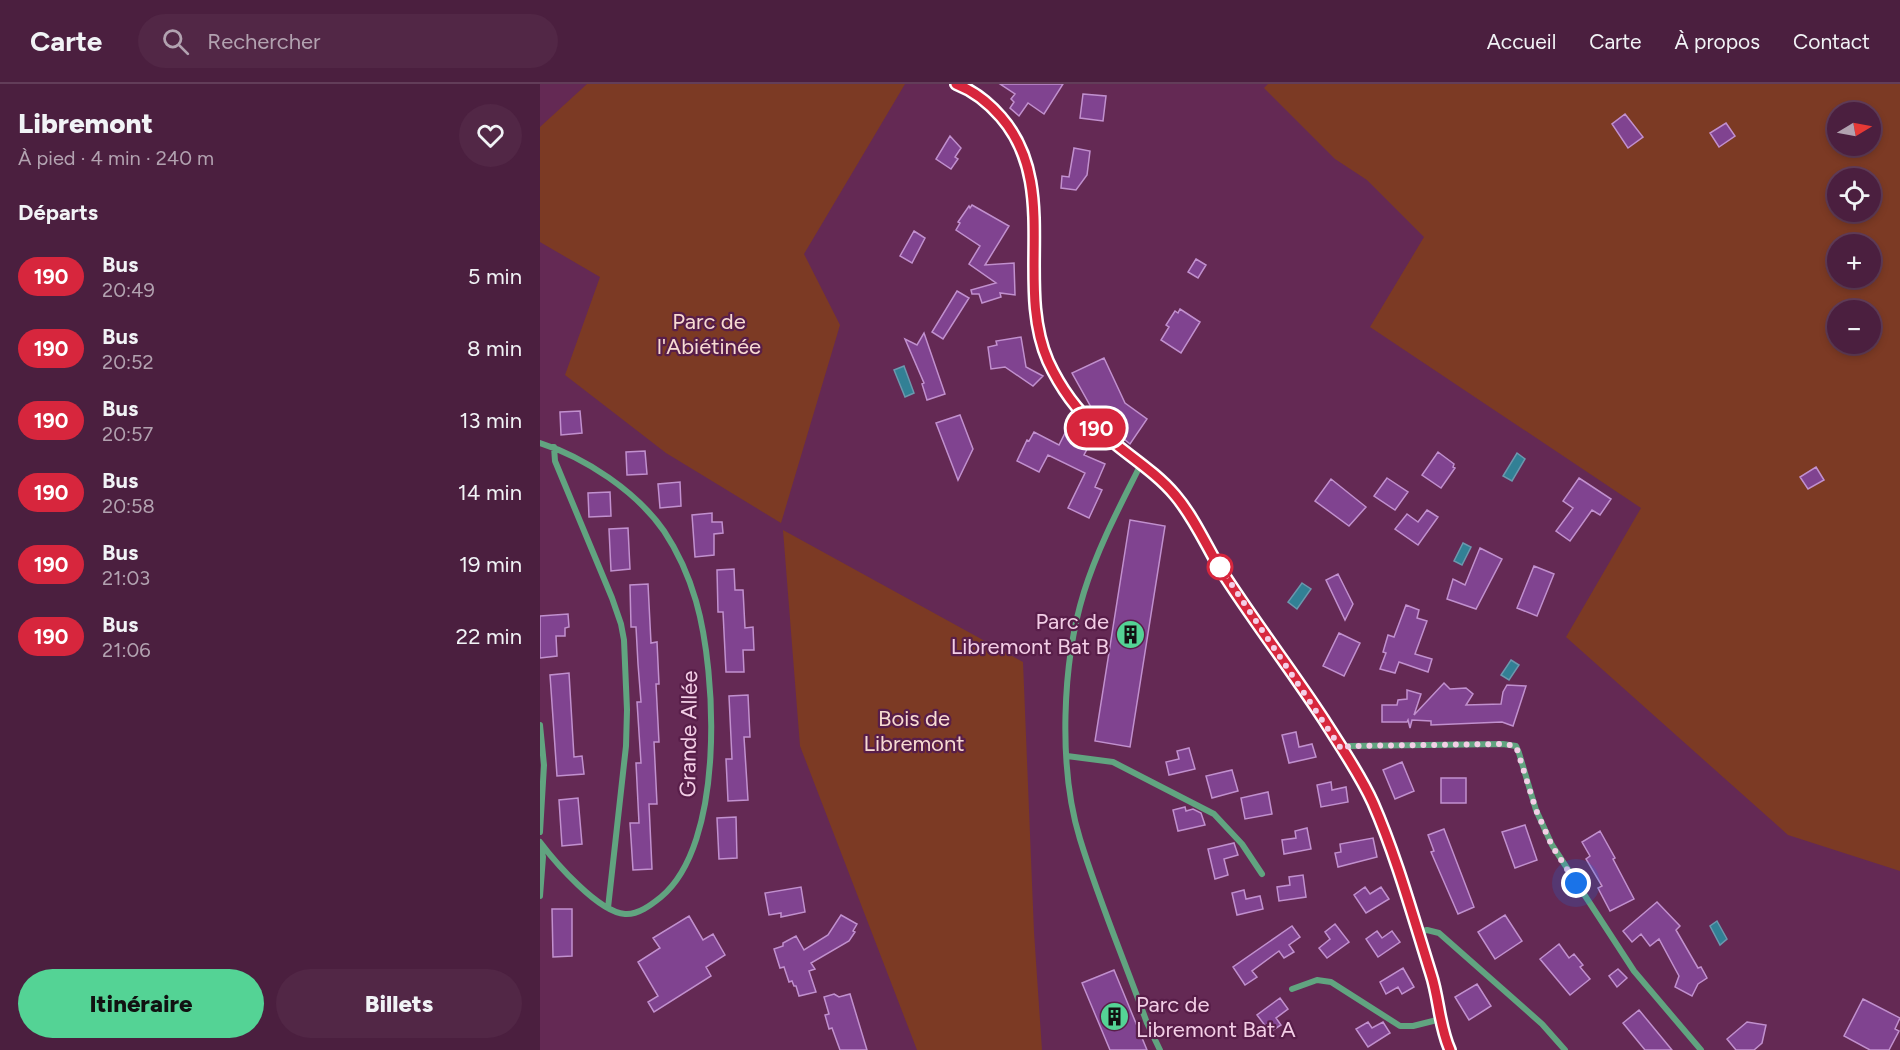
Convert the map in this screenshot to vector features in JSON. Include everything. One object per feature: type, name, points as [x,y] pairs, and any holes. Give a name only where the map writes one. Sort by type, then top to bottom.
[{"type":"street","points":[[956,84],[978,95],[1002,118],[1014,135],[1028,167],[1033,194],[1036,309],[1042,344],[1053,372],[1065,392],[1098,430],[1141,464],[1177,497],[1220,567],[1342,750],[1372,802],[1393,856],[1432,975],[1450,1050]]},
{"type":"street","name":"Grande Allée","points":[[540,442],[575,456],[607,477],[638,501],[665,532],[688,576],[696,601],[706,658],[711,703],[709,777],[705,808],[689,859],[668,891],[645,909],[626,914],[608,908]]},
{"type":"street","points":[[554,447],[555,461],[612,598],[624,640],[627,700],[626,746],[608,908]]},
{"type":"street","points":[[1141,464],[1104,539],[1084,591],[1070,664],[1066,721],[1067,756],[1079,838],[1147,1023],[1160,1050]]},
{"type":"street","points":[[540,725],[544,765],[540,832]]},
{"type":"street","points":[[1342,750],[1349,746],[1503,744],[1516,746],[1536,810],[1552,846],[1634,971],[1701,1050]]},
{"type":"street","points":[[1067,756],[1113,762],[1214,814],[1242,844],[1262,874]]},
{"type":"street","points":[[540,843],[558,866],[608,908]]},
{"type":"street","points":[[540,843],[543,857],[540,896]]},
{"type":"street","points":[[1418,932],[1427,930],[1439,933],[1542,1024],[1565,1050]]},
{"type":"street","points":[[1292,989],[1317,980],[1331,982],[1401,1026],[1413,1026],[1441,1019]]},
{"type":"green space","name":"Parc de l'Abiétinée","points":[[587,84],[905,84],[804,254],[840,325],[781,523],[666,453],[565,375],[600,277],[540,242],[540,127]]},
{"type":"green space","points":[[1268,84],[1900,84],[1900,871],[1788,835],[1566,637],[1641,508],[1370,327],[1424,237],[1367,180],[1335,159],[1264,88]]},
{"type":"green space","name":"Bois de Libremont","points":[[783,530],[1023,662],[1034,932],[1042,1050],[917,1050],[800,746]]},
{"type":"water","points":[[904,366],[914,393],[905,397],[894,370]]},
{"type":"water","points":[[1517,453],[1525,459],[1512,481],[1503,476]]},
{"type":"water","points":[[1463,543],[1471,547],[1462,565],[1454,561]]},
{"type":"water","points":[[1302,583],[1311,589],[1297,609],[1288,602]]},
{"type":"water","points":[[1511,660],[1519,665],[1509,680],[1501,675]]},
{"type":"water","points":[[1717,921],[1727,939],[1720,945],[1710,926]]},
{"type":"building","points":[[1000,84],[1063,84],[1044,114],[1028,103],[1019,116],[1010,108],[1014,102],[1011,99],[1015,94]]},
{"type":"building","points":[[1083,94],[1106,96],[1103,121],[1080,118]]},
{"type":"building","points":[[1625,114],[1643,137],[1628,148],[1612,124]]},
{"type":"building","points":[[1726,123],[1735,136],[1719,147],[1710,133]]},
{"type":"building","points":[[950,136],[961,148],[955,157],[958,159],[951,169],[936,159]]},
{"type":"building","points":[[1074,148],[1090,151],[1087,175],[1076,190],[1061,188],[1062,176],[1069,177]]},
{"type":"building","points":[[972,205],[1009,226],[985,265],[1014,263],[1015,295],[1000,293],[1001,297],[982,303],[979,294],[972,294],[971,290],[996,283],[969,264],[980,246],[956,230],[960,223],[958,222]]},
{"type":"building","points":[[914,231],[925,238],[912,263],[900,256]]},
{"type":"building","points":[[1196,259],[1206,265],[1198,278],[1188,272]]},
{"type":"building","points":[[957,291],[969,298],[943,339],[932,332]]},
{"type":"building","points":[[1180,309],[1200,322],[1181,353],[1161,340],[1169,327],[1166,325],[1175,311],[1178,313]]},
{"type":"building","points":[[924,333],[945,394],[927,400],[922,384],[924,383],[905,339],[917,345]]},
{"type":"building","points":[[1021,337],[1026,367],[1043,376],[1033,386],[1005,367],[991,369],[988,347],[997,345],[996,341]]},
{"type":"building","points":[[1104,358],[1125,403],[1147,419],[1130,444],[1096,416],[1072,373]]},
{"type":"building","points":[[580,411],[582,433],[561,435],[560,412]]},
{"type":"building","points":[[960,415],[973,449],[958,480],[936,423]]},
{"type":"building","points":[[1072,419],[1093,438],[1084,455],[1105,464],[1095,487],[1102,490],[1089,518],[1068,508],[1085,473],[1048,455],[1039,472],[1017,461],[1027,440],[1029,441],[1034,432],[1059,445]]},
{"type":"building","points":[[645,451],[647,474],[627,475],[626,452]]},
{"type":"building","points":[[1438,452],[1454,464],[1455,468],[1441,488],[1422,475]]},
{"type":"building","points":[[1816,467],[1824,480],[1808,489],[1800,477]]},
{"type":"building","points":[[1387,478],[1408,492],[1395,510],[1374,496]]},
{"type":"building","points":[[1579,478],[1611,499],[1600,515],[1592,510],[1570,541],[1556,531],[1573,508],[1563,501]]},
{"type":"building","points":[[1331,479],[1366,507],[1349,526],[1315,501]]},
{"type":"building","points":[[680,482],[681,506],[660,508],[658,484]]},
{"type":"building","points":[[610,492],[611,516],[589,517],[588,493]]},
{"type":"building","points":[[1427,510],[1438,517],[1418,545],[1395,529],[1407,514],[1418,522]]},
{"type":"building","points":[[712,513],[712,522],[722,522],[723,533],[714,534],[714,555],[695,557],[692,515]]},
{"type":"building","name":"Parc de Libremont Bat B","points":[[1130,520],[1165,526],[1130,747],[1095,741]]},
{"type":"building","points":[[628,528],[630,569],[611,571],[609,529]]},
{"type":"building","points":[[1480,548],[1502,559],[1476,609],[1447,599],[1453,579],[1465,585]]},
{"type":"building","points":[[1534,566],[1554,574],[1537,616],[1517,608]]},
{"type":"building","points":[[734,569],[735,590],[743,590],[745,628],[753,627],[754,650],[743,650],[744,672],[726,672],[723,612],[718,612],[717,570]]},
{"type":"building","points":[[1338,574],[1353,604],[1345,620],[1326,580]]},
{"type":"building","points":[[648,584],[651,643],[657,642],[659,684],[656,684],[659,742],[654,742],[657,804],[649,804],[652,869],[633,870],[630,823],[639,823],[636,763],[641,763],[637,702],[641,702],[636,627],[631,627],[630,585]]},
{"type":"building","points":[[1406,605],[1419,610],[1417,618],[1427,621],[1415,654],[1432,659],[1428,672],[1399,662],[1395,673],[1380,669],[1386,653],[1383,652],[1388,635],[1394,637]]},
{"type":"building","points":[[568,614],[569,627],[565,628],[565,636],[556,636],[557,656],[540,658],[540,616]]},
{"type":"building","points":[[1339,633],[1360,643],[1344,676],[1323,666]]},
{"type":"building","points":[[569,673],[574,757],[582,756],[584,774],[557,776],[550,675]]},
{"type":"building","points":[[1444,683],[1450,689],[1466,688],[1473,694],[1466,705],[1501,704],[1507,685],[1526,686],[1513,726],[1502,722],[1431,725],[1431,721],[1412,720],[1410,728],[1408,720],[1407,722],[1382,722],[1382,705],[1397,705],[1398,700],[1407,699],[1407,690],[1421,694],[1414,715]]},
{"type":"building","points":[[748,695],[750,737],[744,737],[748,800],[728,801],[726,759],[732,759],[729,696]]},
{"type":"building","points":[[1296,732],[1299,747],[1312,744],[1316,757],[1289,763],[1282,735]]},
{"type":"building","points":[[1189,748],[1195,769],[1169,775],[1166,762],[1179,759],[1177,751]]},
{"type":"building","points":[[1402,762],[1414,791],[1395,799],[1383,770]]},
{"type":"building","points":[[1232,770],[1238,791],[1212,798],[1206,776]]},
{"type":"building","points":[[1441,778],[1466,778],[1466,803],[1441,803]]},
{"type":"building","points":[[1331,782],[1332,790],[1346,787],[1348,802],[1321,807],[1317,785]]},
{"type":"building","points":[[1268,792],[1272,814],[1245,819],[1241,798]]},
{"type":"building","points":[[578,798],[582,844],[562,846],[559,800]]},
{"type":"building","points":[[1185,807],[1186,811],[1193,809],[1201,813],[1205,825],[1178,831],[1173,810]]},
{"type":"building","points":[[736,817],[737,858],[719,859],[717,818]]},
{"type":"building","points":[[1525,825],[1537,860],[1515,868],[1502,832]]},
{"type":"building","points":[[1307,828],[1311,849],[1284,854],[1282,840],[1296,838],[1295,831]]},
{"type":"building","points":[[1444,829],[1474,907],[1458,914],[1431,852],[1434,851],[1428,835]]},
{"type":"building","points":[[1600,831],[1634,899],[1610,911],[1598,888],[1602,886],[1586,859],[1590,856],[1582,842]]},
{"type":"building","points":[[1373,838],[1377,857],[1338,867],[1335,853],[1341,852],[1340,844]]},
{"type":"building","points":[[1234,843],[1238,855],[1224,859],[1228,875],[1215,879],[1208,849]]},
{"type":"building","points":[[1303,875],[1306,897],[1279,901],[1277,887],[1290,885],[1289,877]]},
{"type":"building","points":[[801,887],[805,912],[781,917],[781,913],[769,915],[765,893]]},
{"type":"building","points":[[1365,887],[1370,894],[1381,887],[1389,899],[1366,913],[1354,895]]},
{"type":"building","points":[[1244,890],[1246,899],[1260,896],[1263,909],[1237,915],[1232,893]]},
{"type":"building","points":[[1657,902],[1680,926],[1676,930],[1698,968],[1701,967],[1707,978],[1698,984],[1692,996],[1675,987],[1679,976],[1659,939],[1650,946],[1641,934],[1632,942],[1623,931]]},
{"type":"building","points":[[552,909],[572,909],[572,956],[553,957]]},
{"type":"building","points":[[841,915],[857,924],[853,931],[855,932],[849,941],[811,963],[815,969],[809,971],[816,992],[799,996],[796,986],[792,981],[789,982],[784,967],[780,968],[774,949],[783,946],[783,943],[796,936],[804,950],[828,935]]},
{"type":"building","points":[[1505,915],[1522,941],[1495,959],[1478,932]]},
{"type":"building","points":[[689,916],[703,940],[713,934],[725,955],[706,967],[711,976],[654,1012],[648,1002],[658,996],[638,962],[660,948],[653,938]]},
{"type":"building","points":[[1335,924],[1349,942],[1327,958],[1319,948],[1330,939],[1325,932]]},
{"type":"building","points":[[1292,926],[1300,937],[1289,945],[1294,952],[1284,958],[1279,951],[1252,971],[1257,977],[1245,985],[1233,967]]},
{"type":"building","points":[[1377,931],[1382,938],[1392,931],[1400,942],[1378,957],[1366,939]]},
{"type":"building","points":[[1559,944],[1569,958],[1574,954],[1583,965],[1580,967],[1590,979],[1570,995],[1540,959]]},
{"type":"building","points":[[1403,968],[1414,987],[1402,994],[1398,987],[1386,994],[1380,982]]},
{"type":"building","points":[[1618,969],[1627,978],[1617,987],[1609,976]]},
{"type":"building","name":"Parc de Libremont Bat A","points":[[1114,970],[1147,1050],[1110,1050],[1082,983]]},
{"type":"building","points":[[1477,984],[1491,1006],[1469,1020],[1455,997]]},
{"type":"building","points":[[834,994],[839,997],[850,994],[867,1050],[840,1050],[832,1028],[829,1029],[825,1015],[829,1014],[824,997]]},
{"type":"building","points":[[1280,998],[1288,1009],[1276,1018],[1281,1025],[1270,1032],[1257,1015]]},
{"type":"building","points":[[1863,999],[1900,1018],[1895,1029],[1899,1031],[1889,1050],[1870,1050],[1844,1036]]},
{"type":"building","points":[[1639,1010],[1672,1050],[1645,1050],[1623,1023]]},
{"type":"building","points":[[1368,1022],[1372,1028],[1383,1022],[1390,1033],[1368,1047],[1356,1029]]},
{"type":"building","points":[[1747,1022],[1766,1025],[1762,1043],[1754,1050],[1736,1050],[1727,1039]]},
{"type":"bus line","name":"190","points":[[956,84],[978,95],[1002,118],[1014,135],[1028,167],[1032,181],[1035,227],[1036,309],[1042,344],[1053,372],[1065,392],[1098,430],[1158,478],[1177,497],[1220,567],[1323,719],[1361,780],[1393,856],[1432,975],[1450,1050]]},
{"type":"place","name":"Parc de Libremont Bat B","points":[[1130,634]]},
{"type":"place","name":"Parc de Libremont Bat A","points":[[1115,1017]]},
{"type":"route","points":[[1220,567],[1342,750],[1349,746],[1503,744],[1516,746],[1536,810],[1552,846],[1576,883]]}]
